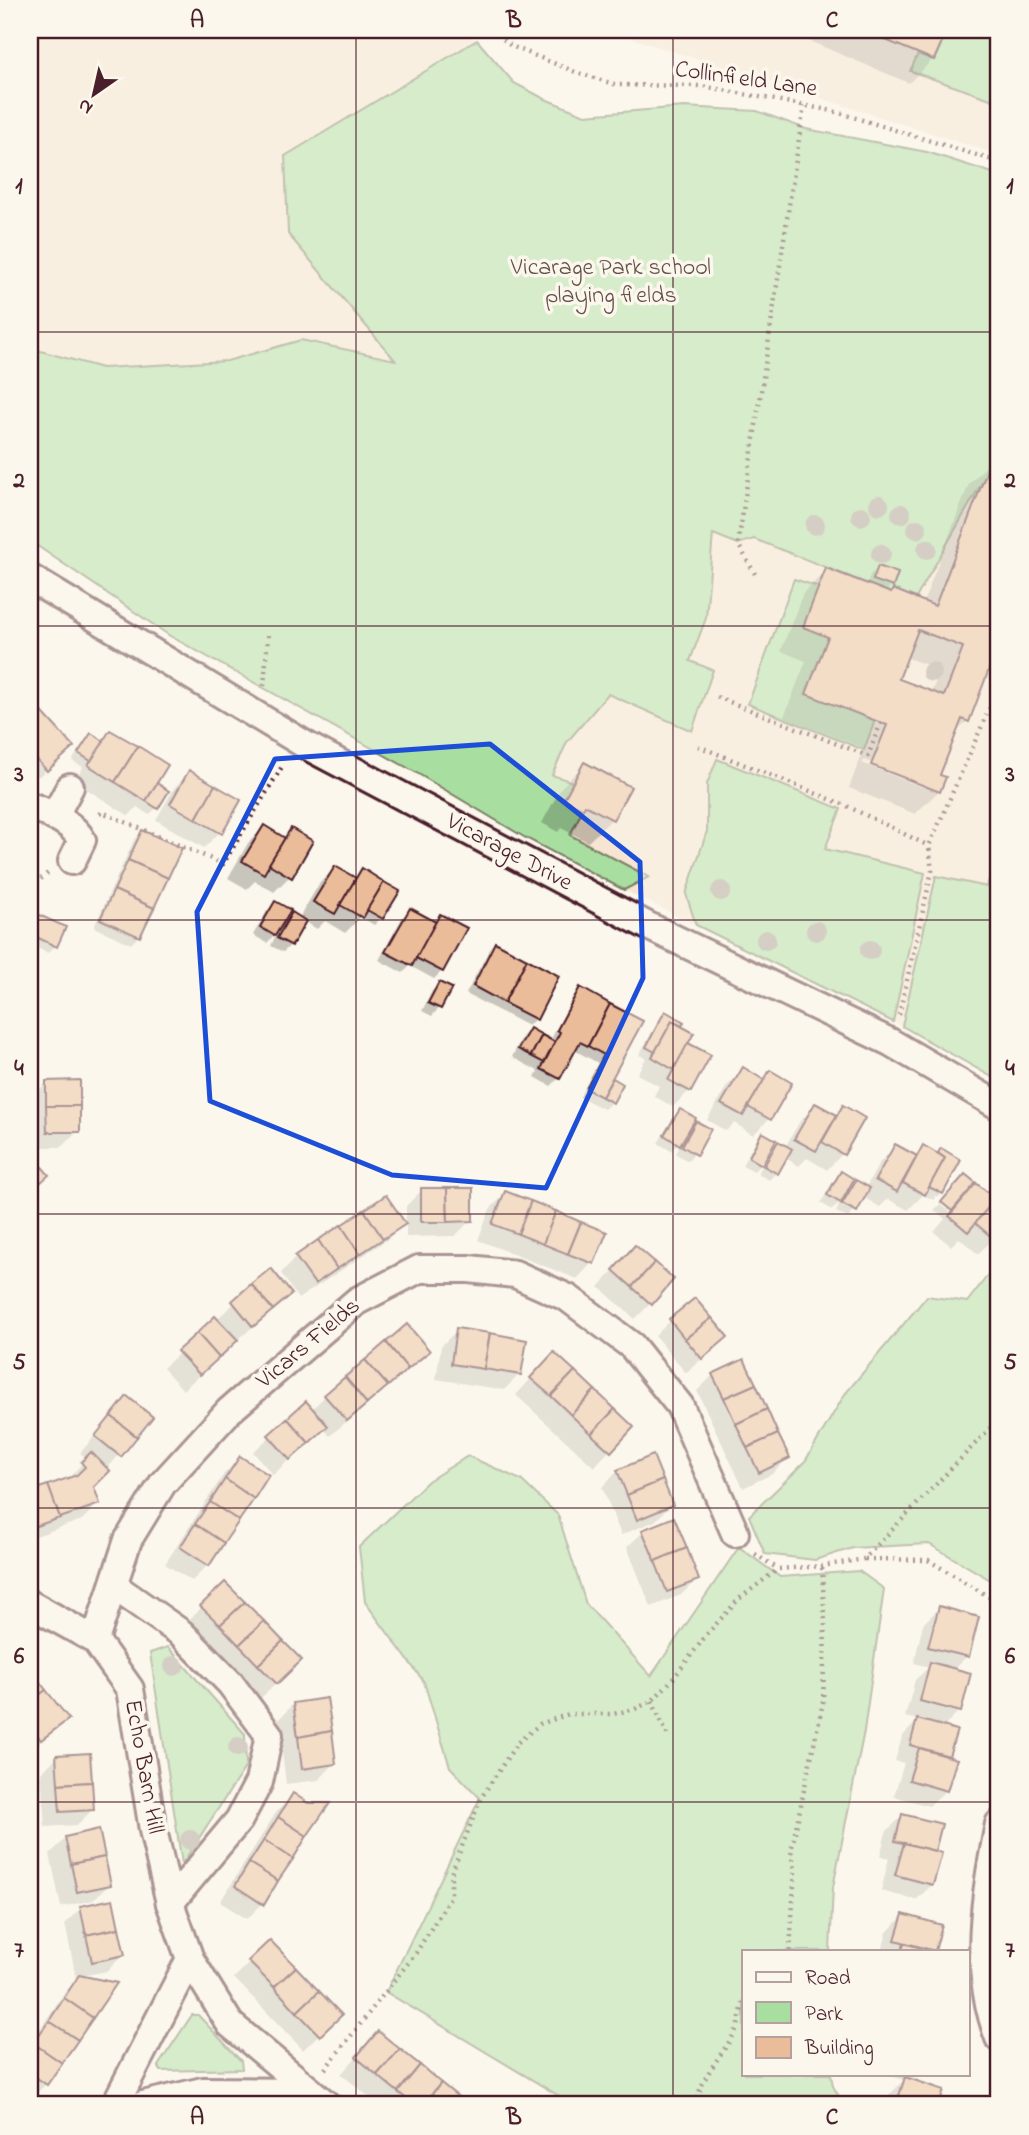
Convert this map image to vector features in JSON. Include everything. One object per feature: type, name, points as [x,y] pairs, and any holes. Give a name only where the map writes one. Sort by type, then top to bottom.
[{"type":"street","name":"Vicarage Drive","points":[[30,578],[309,747],[626,915],[890,1042],[999,1106]]},
{"type":"street","points":[[54,817],[70,787]]},
{"type":"street","points":[[30,806],[77,832],[82,840],[65,863]]},
{"type":"street","name":"Vicars Fields","points":[[95,1640],[128,1541],[163,1483],[229,1411],[356,1301],[419,1269],[469,1269],[515,1274],[568,1298],[632,1346],[680,1406],[735,1533]]},
{"type":"street","points":[[114,1587],[181,1633],[230,1683],[269,1735],[259,1782],[239,1820],[170,1903]]},
{"type":"street","points":[[30,1604],[95,1640]]},
{"type":"street","name":"Echo Barn Hill","points":[[95,1640],[130,1689],[153,1830],[170,1903],[190,1959],[230,2024],[318,2099]]},
{"type":"street","points":[[999,1824],[989,1879],[982,1964],[990,2014],[999,2038]]},
{"type":"street","points":[[115,2105],[190,1959]]},
{"type":"street","points":[[144,2105],[203,2091],[318,2099]]},
{"type":"path","name":"Collinfield Lane","points":[[493,30],[511,46],[578,73],[617,85],[702,86],[834,111],[999,162]]},
{"type":"path","points":[[755,574],[737,544],[804,106]]},
{"type":"path","points":[[261,718],[268,635]]},
{"type":"path","points":[[890,1042],[897,1024],[932,871],[929,846],[999,687]]},
{"type":"path","points":[[717,697],[868,756],[881,722]]},
{"type":"path","points":[[698,747],[847,806],[929,846]]},
{"type":"path","points":[[95,818],[102,812],[223,864],[287,759]]},
{"type":"path","points":[[30,888],[65,863]]},
{"type":"path","points":[[864,1559],[999,1419]]},
{"type":"path","points":[[318,2099],[451,1896],[451,1874],[481,1798],[517,1742],[540,1724],[569,1714],[613,1714],[635,1710],[652,1701],[739,1599],[778,1569],[822,1566],[864,1559],[928,1560],[999,1604]]},
{"type":"path","points":[[790,1950],[795,1869],[791,1851],[822,1702],[825,1625],[822,1566]]},
{"type":"path","points":[[652,1701],[668,1736]]},
{"type":"path","points":[[696,2105],[697,2094],[721,2051],[737,2030],[742,2009]]},
{"type":"highlighted area","points":[[490,744],[640,862],[643,978],[546,1188],[392,1175],[210,1101],[197,912],[275,759]]},
{"type":"shaded area","points":[[30,30],[457,30],[477,40],[514,83],[585,115],[684,107],[757,111],[806,129],[927,152],[999,175],[999,1081],[897,1024],[624,890],[524,837],[567,742],[608,694],[30,541]]},
{"type":"shaded area","points":[[636,30],[999,30],[999,155],[633,39]]},
{"type":"green space","points":[[947,30],[999,30],[999,102],[910,71],[918,54],[934,60]]},
{"type":"green space","name":"Vicarage Park school playing fields","points":[[477,40],[514,83],[585,115],[684,107],[757,111],[806,129],[927,152],[999,175],[999,450],[992,458],[983,481],[916,598],[893,589],[891,593],[754,539],[738,544],[713,534],[706,618],[690,661],[713,670],[692,731],[608,694],[567,742],[552,775],[573,782],[564,799],[583,809],[570,835],[649,877],[624,890],[524,837],[415,772],[170,636],[30,541],[30,348],[102,368],[227,361],[301,340],[395,360],[288,234],[285,156]]},
{"type":"green space","points":[[794,579],[819,587],[828,637],[875,720],[864,750],[748,704]]},
{"type":"green space","points":[[999,718],[999,1081],[902,1026],[936,876],[987,887],[997,845],[992,735]]},
{"type":"green space","points":[[717,759],[841,809],[825,849],[925,873],[893,1022],[696,925],[686,894],[707,831],[707,784]]},
{"type":"green space","points":[[992,1270],[999,1275],[999,1585],[929,1544],[853,1548],[815,1560],[765,1554],[749,1516],[804,1463],[845,1394],[927,1296],[967,1302]]},
{"type":"green space","points":[[468,1456],[521,1480],[558,1515],[586,1604],[651,1676],[739,1547],[780,1577],[859,1571],[884,1589],[864,1731],[833,1887],[830,1950],[742,1950],[742,2076],[831,2076],[833,2086],[844,2105],[574,2105],[386,1992],[480,1798],[450,1767],[424,1682],[365,1602],[359,1547],[428,1481]]},
{"type":"green space","points":[[168,1647],[245,1734],[246,1766],[182,1864],[150,1653]]},
{"type":"green space","points":[[192,2015],[198,2015],[241,2061],[242,2069],[161,2071],[158,2066]]},
{"type":"building","points":[[861,30],[947,30],[934,60]]},
{"type":"building","points":[[992,458],[999,461],[999,643],[969,722],[962,719],[940,775],[946,777],[940,792],[871,765],[887,725],[806,694],[828,637],[803,627],[826,568],[891,593],[893,589],[935,606]],"holes":[[[918,630],[963,647],[944,696],[899,679]]]},
{"type":"building","points":[[878,566],[898,573],[893,587],[873,580]]},
{"type":"building","points":[[34,703],[74,747],[47,771],[30,752],[30,706]]},
{"type":"building","points":[[110,730],[138,746],[115,782],[88,765]]},
{"type":"building","points":[[91,733],[104,741],[91,761],[78,753]]},
{"type":"building","points":[[138,746],[168,765],[146,801],[115,782]]},
{"type":"building","points":[[584,762],[631,787],[613,820],[585,805],[583,809],[564,799]]},
{"type":"building","points":[[189,770],[215,785],[196,819],[170,804]]},
{"type":"building","points":[[157,783],[169,791],[158,809],[146,801]]},
{"type":"building","points":[[215,785],[241,800],[222,834],[196,819]]},
{"type":"building","points":[[264,825],[285,838],[264,874],[242,861]]},
{"type":"building","points":[[291,828],[313,841],[292,878],[269,864]]},
{"type":"building","points":[[142,830],[182,848],[168,878],[128,860]]},
{"type":"building","points":[[128,860],[168,878],[154,908],[114,890]]},
{"type":"building","points":[[335,866],[356,878],[335,914],[313,902]]},
{"type":"building","points":[[362,868],[384,882],[363,918],[340,905]]},
{"type":"building","points":[[384,882],[400,891],[383,919],[367,910]]},
{"type":"building","points":[[114,890],[154,908],[140,937],[100,919]]},
{"type":"building","points":[[275,901],[291,910],[275,936],[260,927]]},
{"type":"building","points":[[410,908],[436,922],[412,966],[385,952]]},
{"type":"building","points":[[30,911],[66,927],[57,947],[30,934]]},
{"type":"building","points":[[292,912],[306,921],[292,946],[277,938]]},
{"type":"building","points":[[440,914],[467,928],[443,972],[416,958]]},
{"type":"building","points":[[495,942],[527,959],[504,1003],[473,986]]},
{"type":"building","points":[[527,959],[559,976],[537,1020],[504,1003]]},
{"type":"building","points":[[439,982],[452,988],[441,1009],[428,1003]]},
{"type":"building","points":[[580,987],[610,1004],[588,1046],[580,1042],[560,1079],[541,1069],[560,1032],[557,1030]]},
{"type":"building","points":[[610,1004],[643,1021],[602,1097],[586,1089],[604,1055],[588,1046]]},
{"type":"building","points":[[665,1011],[684,1022],[682,1026],[672,1021],[655,1052],[646,1047]]},
{"type":"building","points":[[672,1021],[694,1033],[674,1070],[652,1057]]},
{"type":"building","points":[[530,1028],[542,1035],[531,1056],[518,1049]]},
{"type":"building","points":[[542,1035],[555,1042],[544,1063],[531,1056]]},
{"type":"building","points":[[688,1043],[711,1055],[691,1092],[668,1080]]},
{"type":"building","points":[[743,1067],[764,1080],[743,1116],[721,1104]]},
{"type":"building","points":[[770,1070],[792,1083],[771,1120],[748,1107]]},
{"type":"building","points":[[613,1078],[623,1084],[613,1103],[602,1097]]},
{"type":"building","points":[[80,1080],[80,1106],[46,1106],[46,1081]]},
{"type":"building","points":[[815,1103],[837,1115],[816,1151],[794,1139]]},
{"type":"building","points":[[843,1105],[865,1118],[844,1155],[822,1142]]},
{"type":"building","points":[[46,1106],[80,1106],[80,1132],[47,1132]]},
{"type":"building","points":[[680,1109],[696,1118],[680,1145],[664,1135]]},
{"type":"building","points":[[696,1121],[711,1129],[697,1155],[682,1146]]},
{"type":"building","points":[[762,1132],[776,1140],[762,1165],[749,1157]]},
{"type":"building","points":[[778,1141],[792,1149],[778,1174],[764,1166]]},
{"type":"building","points":[[895,1144],[917,1156],[897,1192],[875,1180]]},
{"type":"building","points":[[923,1145],[945,1158],[925,1195],[903,1183]]},
{"type":"building","points":[[941,1148],[961,1160],[943,1194],[929,1187],[945,1158],[938,1153]]},
{"type":"building","points":[[30,1153],[49,1175],[30,1192]]},
{"type":"building","points":[[841,1171],[854,1179],[841,1203],[827,1195]]},
{"type":"building","points":[[965,1174],[976,1183],[952,1211],[941,1202]]},
{"type":"building","points":[[856,1180],[870,1188],[857,1212],[842,1204]]},
{"type":"building","points":[[976,1183],[996,1199],[968,1232],[949,1216]]},
{"type":"building","points":[[421,1188],[447,1188],[448,1222],[421,1222]]},
{"type":"building","points":[[447,1188],[473,1188],[473,1221],[448,1222]]},
{"type":"building","points":[[505,1191],[531,1201],[518,1234],[492,1224]]},
{"type":"building","points":[[386,1195],[406,1224],[383,1239],[364,1210]]},
{"type":"building","points":[[999,1195],[999,1234],[995,1240],[975,1223]]},
{"type":"building","points":[[531,1201],[556,1211],[543,1244],[518,1234]]},
{"type":"building","points":[[364,1210],[383,1239],[360,1254],[341,1225]]},
{"type":"building","points":[[556,1211],[581,1222],[568,1254],[543,1244]]},
{"type":"building","points":[[581,1222],[607,1232],[594,1264],[568,1254]]},
{"type":"building","points":[[341,1225],[360,1254],[337,1269],[318,1240]]},
{"type":"building","points":[[318,1240],[337,1269],[315,1284],[295,1256]]},
{"type":"building","points":[[635,1245],[655,1262],[632,1287],[613,1270]]},
{"type":"building","points":[[655,1262],[674,1279],[652,1305],[632,1287]]},
{"type":"building","points":[[271,1268],[292,1294],[273,1310],[251,1284]]},
{"type":"building","points":[[251,1284],[273,1310],[253,1327],[232,1301]]},
{"type":"building","points":[[695,1298],[712,1318],[685,1339],[669,1319]]},
{"type":"building","points":[[215,1316],[238,1340],[219,1358],[197,1333]]},
{"type":"building","points":[[712,1318],[728,1337],[702,1359],[685,1339]]},
{"type":"building","points":[[407,1324],[430,1351],[408,1369],[386,1342]]},
{"type":"building","points":[[456,1328],[490,1333],[484,1369],[451,1364]]},
{"type":"building","points":[[197,1333],[219,1358],[200,1375],[177,1351]]},
{"type":"building","points":[[490,1333],[527,1340],[521,1375],[484,1369]]},
{"type":"building","points":[[386,1342],[408,1369],[388,1386],[365,1360]]},
{"type":"building","points":[[554,1352],[575,1371],[551,1396],[530,1378]]},
{"type":"building","points":[[744,1359],[756,1384],[724,1398],[712,1374]]},
{"type":"building","points":[[365,1360],[388,1386],[367,1404],[345,1377]]},
{"type":"building","points":[[575,1371],[595,1390],[571,1415],[551,1396]]},
{"type":"building","points":[[345,1377],[367,1404],[347,1421],[324,1395]]},
{"type":"building","points":[[756,1384],[767,1409],[736,1424],[724,1398]]},
{"type":"building","points":[[595,1390],[615,1409],[591,1434],[571,1415]]},
{"type":"building","points":[[127,1396],[153,1417],[137,1437],[111,1416]]},
{"type":"building","points":[[306,1401],[328,1426],[309,1443],[287,1418]]},
{"type":"building","points":[[615,1409],[634,1427],[611,1452],[591,1434]]},
{"type":"building","points":[[767,1409],[778,1434],[747,1448],[736,1424]]},
{"type":"building","points":[[111,1416],[137,1437],[121,1457],[95,1436]]},
{"type":"building","points":[[287,1418],[309,1443],[290,1460],[268,1435]]},
{"type":"building","points":[[778,1434],[790,1458],[759,1473],[747,1448]]},
{"type":"building","points":[[91,1452],[110,1471],[94,1487],[100,1504],[60,1518],[48,1485],[77,1475],[85,1467],[81,1462]]},
{"type":"building","points":[[653,1455],[663,1480],[627,1495],[617,1470]]},
{"type":"building","points":[[240,1456],[269,1475],[254,1499],[225,1479]]},
{"type":"building","points":[[225,1479],[254,1499],[239,1521],[210,1502]]},
{"type":"building","points":[[663,1480],[673,1505],[637,1520],[627,1495]]},
{"type":"building","points":[[48,1485],[60,1518],[30,1528],[30,1491]]},
{"type":"building","points":[[210,1502],[239,1521],[224,1543],[195,1524]]},
{"type":"building","points":[[674,1517],[687,1548],[655,1561],[642,1530]]},
{"type":"building","points":[[195,1524],[224,1543],[209,1566],[180,1547]]},
{"type":"building","points":[[687,1548],[699,1580],[667,1592],[655,1561]]},
{"type":"building","points":[[225,1582],[245,1602],[220,1625],[200,1606]]},
{"type":"building","points":[[245,1602],[264,1621],[239,1645],[220,1625]]},
{"type":"building","points":[[939,1606],[979,1617],[969,1657],[928,1647]]},
{"type":"building","points":[[264,1621],[283,1641],[258,1665],[239,1645]]},
{"type":"building","points":[[283,1641],[302,1660],[277,1684],[258,1665]]},
{"type":"building","points":[[930,1662],[971,1673],[961,1712],[920,1701]]},
{"type":"building","points":[[30,1669],[46,1690],[30,1702]]},
{"type":"building","points":[[46,1690],[69,1719],[41,1740],[30,1726],[30,1702]]},
{"type":"building","points":[[327,1698],[332,1731],[298,1737],[293,1703]]},
{"type":"building","points":[[917,1719],[957,1730],[949,1756],[910,1745]]},
{"type":"building","points":[[332,1731],[336,1764],[302,1769],[298,1737]]},
{"type":"building","points":[[919,1748],[957,1759],[947,1791],[909,1780]]},
{"type":"building","points":[[90,1753],[92,1782],[58,1784],[56,1755]]},
{"type":"building","points":[[92,1782],[94,1810],[60,1812],[58,1784]]},
{"type":"building","points":[[293,1793],[308,1803],[330,1803],[307,1836],[278,1817]]},
{"type":"building","points":[[902,1814],[942,1824],[935,1851],[895,1841]]},
{"type":"building","points":[[278,1817],[307,1836],[293,1859],[264,1840]]},
{"type":"building","points":[[99,1829],[105,1857],[71,1864],[65,1837]]},
{"type":"building","points":[[264,1840],[293,1859],[278,1881],[249,1863]]},
{"type":"building","points":[[904,1843],[942,1853],[933,1885],[895,1875]]},
{"type":"building","points":[[105,1857],[111,1885],[77,1892],[71,1864]]},
{"type":"building","points":[[249,1863],[278,1881],[264,1905],[235,1886]]},
{"type":"building","points":[[113,1899],[119,1928],[86,1935],[80,1906]]},
{"type":"building","points":[[903,1914],[942,1925],[935,1950],[895,1940]]},
{"type":"building","points":[[119,1928],[125,1955],[92,1962],[86,1935]]},
{"type":"building","points":[[270,1940],[296,1967],[274,1987],[248,1961]]},
{"type":"building","points":[[904,1943],[928,1950],[902,1950]]},
{"type":"building","points":[[296,1967],[319,1991],[297,2012],[274,1987]]},
{"type":"building","points":[[79,1975],[117,1983],[93,2018],[64,1998]]},
{"type":"building","points":[[319,1991],[342,2015],[320,2036],[297,2012]]},
{"type":"building","points":[[64,1998],[93,2018],[78,2040],[49,2021]]},
{"type":"building","points":[[49,2021],[78,2040],[62,2063],[33,2043]]},
{"type":"building","points":[[378,2031],[400,2049],[377,2075],[356,2057]]},
{"type":"building","points":[[33,2043],[62,2063],[47,2085],[30,2073],[30,2049]]},
{"type":"building","points":[[400,2049],[420,2065],[398,2092],[377,2075]]},
{"type":"building","points":[[420,2065],[441,2083],[423,2105],[414,2105],[398,2092]]},
{"type":"building","points":[[905,2077],[944,2090],[939,2105],[906,2105],[897,2102]]},
{"type":"building","points":[[441,2083],[462,2100],[458,2105],[423,2105]]}]
